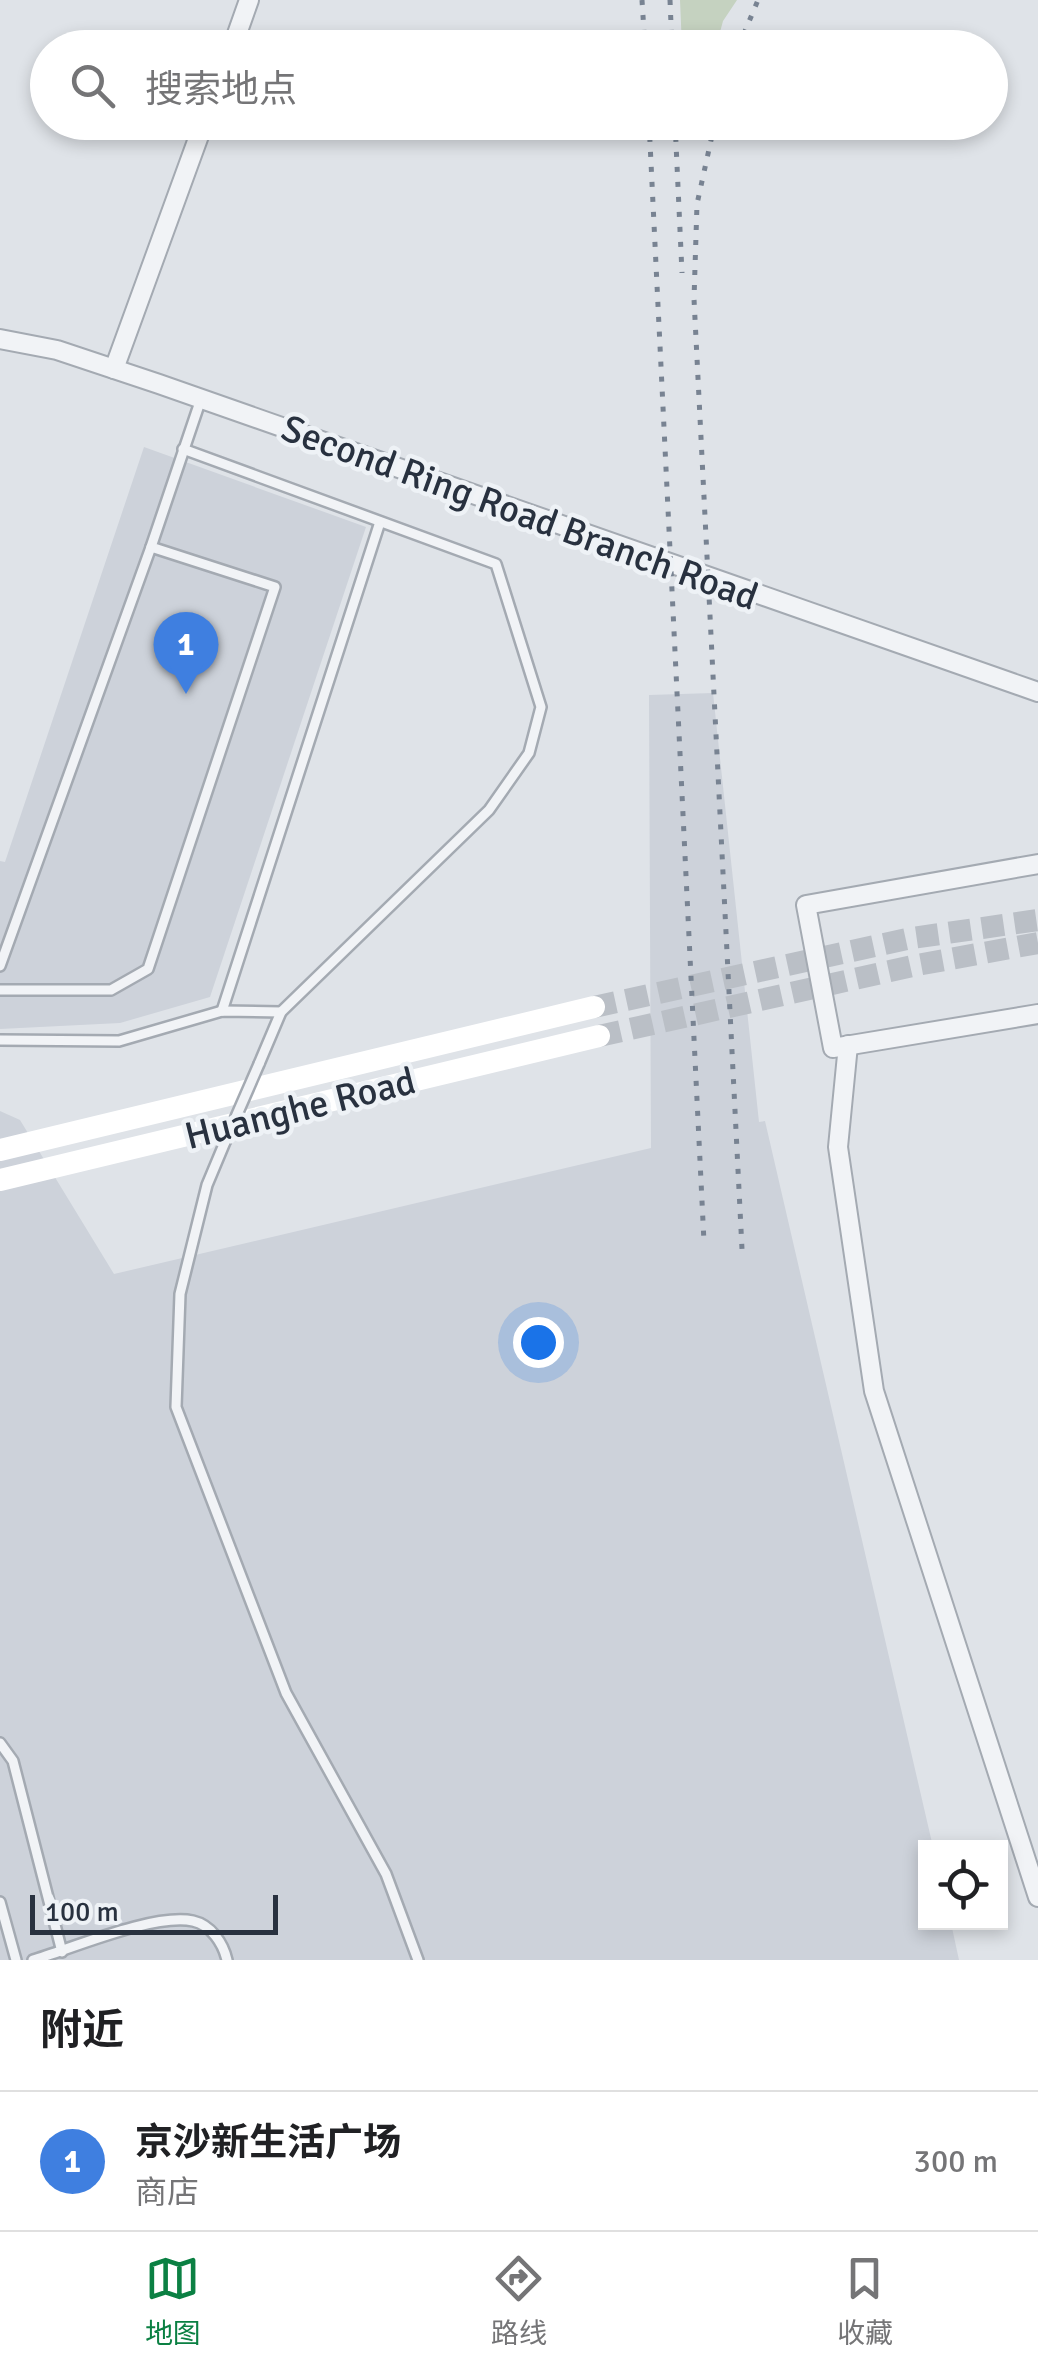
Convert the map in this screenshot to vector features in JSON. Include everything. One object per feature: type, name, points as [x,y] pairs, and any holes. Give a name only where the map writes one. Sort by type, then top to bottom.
[{"type":"main road","name":"Huanghe Road","points":[[0,1150],[594,1007]]},
{"type":"main road","name":"Huanghe Road","points":[[0,1180],[600,1036]]},
{"type":"street","points":[[239,30],[250,0]]},
{"type":"street","points":[[114,369],[197,140]]},
{"type":"street","name":"Second Ring Road Branch Road","points":[[0,339],[57,350],[114,369],[1038,692]]},
{"type":"street","points":[[1038,864],[806,905],[833,1048],[1038,1014]]},
{"type":"street","points":[[848,1045],[848,1073],[836,1126],[874,1391],[1038,1897]]},
{"type":"lane","points":[[0,966],[201,399]]},
{"type":"lane","points":[[183,450],[496,564],[542,707],[529,753],[489,810],[282,1012],[207,1185],[180,1294],[176,1407],[286,1693],[386,1874],[418,1960]]},
{"type":"lane","points":[[222,1011],[380,522]]},
{"type":"lane","points":[[0,990],[111,990],[148,968],[275,587],[151,547]]},
{"type":"lane","points":[[0,1040],[118,1041],[222,1011],[282,1012]]},
{"type":"lane","points":[[0,1743],[13,1761],[62,1952]]},
{"type":"lane","points":[[0,1902],[16,1960]]},
{"type":"lane","points":[[33,1960],[165,1921],[188,1920],[212,1931],[228,1960]]},
{"type":"shaded area","points":[[144,447],[366,527],[210,997],[120,1023],[0,1029],[0,861],[5,862]]},
{"type":"shaded area","points":[[713,693],[759,1122],[765,1121],[931,1840],[918,1840],[918,1930],[953,1930],[959,1960],[0,1960],[0,1111],[20,1120],[114,1274],[651,1148],[649,695]]},
{"type":"green space","points":[[680,0],[737,0],[721,30],[681,30]]},
{"type":"tunnel","points":[[594,1007],[912,938],[1038,920]]},
{"type":"tunnel","points":[[599,1036],[917,965],[1038,943]]},
{"type":"railway","points":[[642,0],[644,30]]},
{"type":"railway","points":[[670,0],[671,30]]},
{"type":"railway","points":[[746,30],[758,0]]},
{"type":"railway","points":[[650,140],[704,1242]]},
{"type":"railway","points":[[676,140],[682,273]]},
{"type":"railway","points":[[711,140],[697,204],[694,299],[742,1249]]},
{"type":"place","name":"京沙新生活广场","points":[[186,694]]}]
